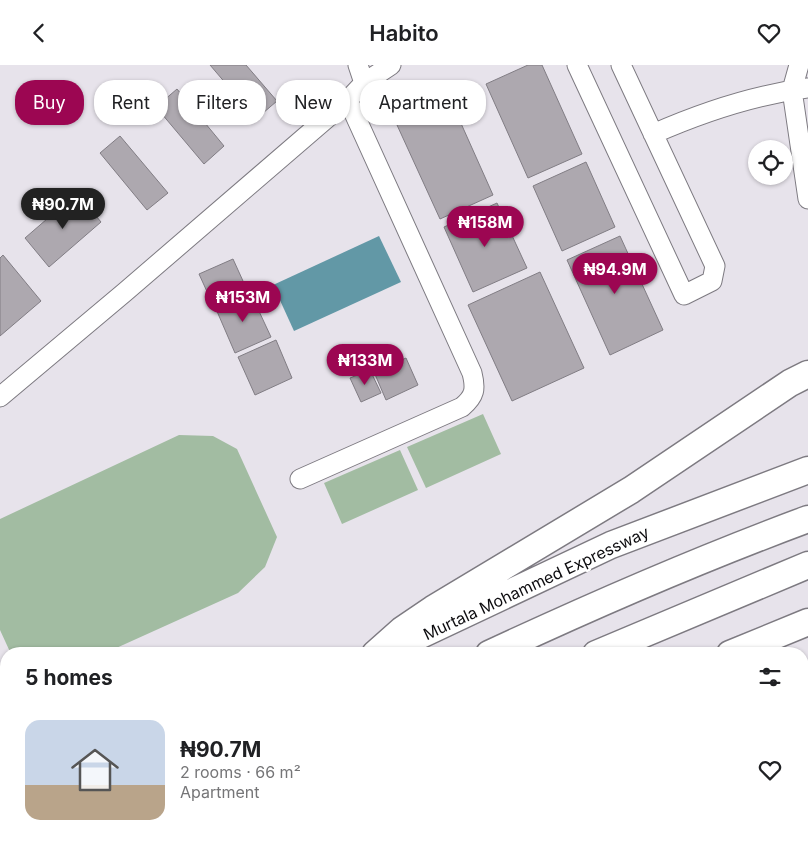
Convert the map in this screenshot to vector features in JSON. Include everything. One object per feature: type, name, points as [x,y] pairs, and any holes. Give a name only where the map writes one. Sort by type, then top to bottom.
[{"type":"highway","points":[[384,647],[402,630],[434,609],[632,490],[790,383],[808,374]]},
{"type":"highway","name":"Murtala Mohammed Expressway","points":[[394,647],[422,636],[610,545],[808,470]]},
{"type":"highway","points":[[504,647],[567,617],[730,547],[808,519]]},
{"type":"highway","points":[[613,647],[808,565]]},
{"type":"highway","points":[[747,647],[808,622]]},
{"type":"highway","points":[[410,647],[422,636]]},
{"type":"street","points":[[358,65],[363,80]]},
{"type":"street","points":[[368,80],[391,65]]},
{"type":"street","points":[[577,65],[684,295],[712,281],[715,266],[621,65]]},
{"type":"street","points":[[800,65],[808,199]]},
{"type":"street","points":[[350,97],[360,87]]},
{"type":"street","points":[[653,134],[707,111],[758,96],[800,89]]},
{"type":"street","points":[[300,479],[462,407],[470,400],[476,386],[472,373],[350,103]]},
{"type":"street","points":[[0,397],[133,286],[318,125]]},
{"type":"green space","points":[[483,414],[501,454],[426,488],[407,447]]},
{"type":"green space","points":[[179,435],[213,436],[237,449],[277,537],[265,567],[238,593],[118,647],[8,647],[0,630],[0,519]]},
{"type":"green space","points":[[400,450],[418,490],[342,524],[324,483]]},
{"type":"water","points":[[379,236],[401,282],[294,331],[273,285]]},
{"type":"building","points":[[210,65],[246,65],[259,80],[223,80]]},
{"type":"building","points":[[528,65],[542,65],[582,154],[528,178],[486,84]]},
{"type":"building","points":[[266,88],[276,100],[266,110]]},
{"type":"building","points":[[177,89],[178,90],[178,125],[207,125],[224,146],[204,164],[168,121],[168,97]]},
{"type":"building","points":[[397,125],[462,125],[493,195],[440,219]]},
{"type":"building","points":[[120,136],[168,193],[147,210],[100,153]]},
{"type":"building","points":[[586,162],[615,227],[562,251],[533,186]]},
{"type":"building","points":[[77,193],[101,222],[49,267],[25,238]]},
{"type":"building","points":[[497,203],[527,268],[473,292],[444,227]]},
{"type":"building","points":[[620,236],[663,330],[610,355],[567,260]]},
{"type":"building","points":[[3,255],[41,301],[0,336],[0,258]]},
{"type":"building","points":[[233,259],[243,281],[209,296],[199,274]]},
{"type":"building","points":[[540,272],[584,368],[512,401],[468,305]]},
{"type":"building","points":[[251,294],[271,337],[235,353],[216,309]]},
{"type":"building","points":[[276,340],[292,378],[255,395],[238,357]]},
{"type":"building","points":[[406,358],[418,385],[386,400],[374,372]]},
{"type":"building","points":[[370,370],[381,393],[361,402],[350,378]]}]
